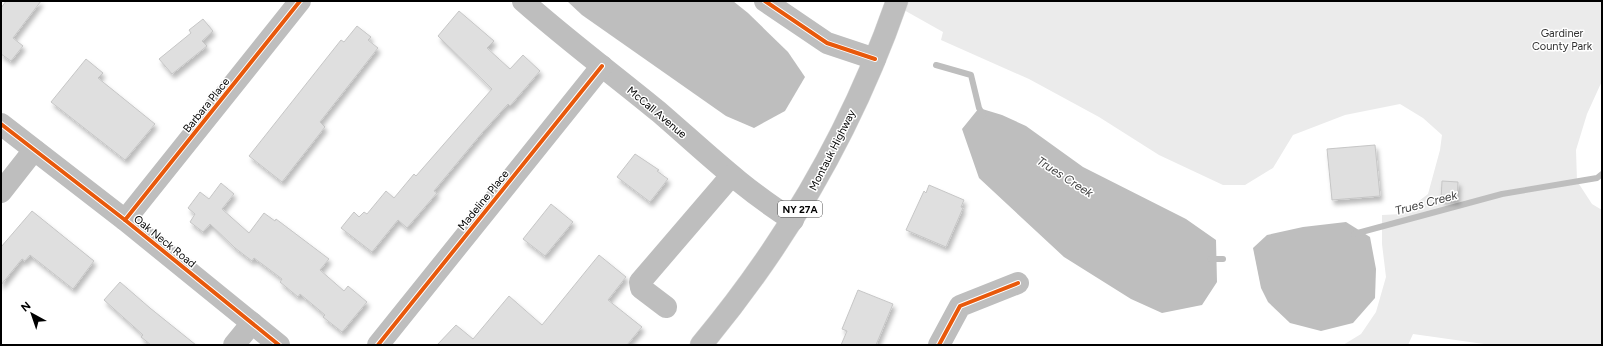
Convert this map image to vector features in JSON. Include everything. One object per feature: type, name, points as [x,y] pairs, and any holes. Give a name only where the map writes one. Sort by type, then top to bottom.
[{"type":"street","name":"Barbara Place","points":[[126,220],[300,1]]},
{"type":"street","name":"McCall Avenue","points":[[523,1],[731,176],[764,202],[793,220]]},
{"type":"street","points":[[766,1],[827,43],[874,59]]},
{"type":"street","name":"Montauk Highway","points":[[701,345],[746,289],[793,220],[844,129],[897,1]]},
{"type":"street","name":"Madeline Place","points":[[378,345],[602,66]]},
{"type":"street","name":"Oak Neck Road","points":[[1,124],[126,220],[279,345]]},
{"type":"street","points":[[1,192],[34,150]]},
{"type":"street","points":[[666,306],[641,288],[640,282],[731,176]]},
{"type":"street","points":[[939,345],[960,306],[1018,283]]},
{"type":"street","points":[[234,345],[252,323]]},
{"type":"green space","name":"Gardiner County Park","points":[[897,1],[1602,1],[1602,81],[1587,114],[1576,150],[1577,181],[1592,204],[1602,210],[1602,345],[1491,345],[1413,334],[1408,345],[1343,345],[1361,334],[1376,312],[1386,277],[1382,244],[1382,215],[1402,214],[1428,194],[1440,150],[1442,135],[1423,118],[1400,104],[1345,115],[1293,135],[1273,168],[1245,185],[1223,185],[1159,155],[1099,117],[1029,79],[941,40],[943,32],[895,5]]},
{"type":"water","points":[[567,1],[733,1],[748,13],[788,52],[805,77],[785,111],[754,128],[726,116],[582,15]]},
{"type":"water","points":[[979,108],[1002,115],[1026,126],[1083,167],[1186,219],[1216,240],[1217,282],[1202,305],[1162,313],[1131,299],[1064,257],[979,178],[962,129]]},
{"type":"water","points":[[1346,222],[1370,237],[1376,269],[1375,298],[1353,323],[1321,331],[1290,323],[1268,302],[1261,288],[1253,248],[1267,235],[1303,227]]},
{"type":"building","points":[[6,1],[41,1],[13,38],[23,46],[11,61],[1,54],[1,8]]},
{"type":"building","points":[[459,11],[494,41],[487,48],[510,69],[523,55],[540,71],[510,106],[508,104],[482,133],[434,191],[437,193],[407,228],[398,220],[372,252],[341,228],[354,212],[359,217],[364,212],[367,214],[386,191],[394,198],[414,174],[416,176],[492,89],[438,36]]},
{"type":"building","points":[[203,19],[213,31],[202,41],[207,46],[172,74],[159,59],[191,33],[189,30]]},
{"type":"building","points":[[357,26],[371,37],[368,40],[378,48],[320,122],[325,127],[282,182],[249,156],[341,40],[344,42]]},
{"type":"building","points":[[86,59],[103,73],[98,78],[155,124],[125,160],[51,102]]},
{"type":"building","points":[[1375,145],[1380,196],[1332,200],[1327,149]]},
{"type":"building","points":[[635,154],[659,170],[657,171],[668,179],[650,202],[617,177]]},
{"type":"building","points":[[1442,181],[1458,182],[1457,200],[1441,199]]},
{"type":"building","points":[[221,183],[234,194],[222,209],[249,233],[264,213],[275,221],[276,219],[329,259],[320,270],[344,291],[348,286],[367,302],[342,332],[323,317],[325,315],[300,294],[298,297],[280,282],[282,279],[254,258],[252,261],[235,248],[210,224],[203,232],[190,222],[195,214],[188,208],[200,192],[209,199]]},
{"type":"building","points":[[929,185],[964,200],[961,207],[963,208],[946,247],[906,230],[924,191],[926,193]]},
{"type":"building","points":[[551,204],[573,222],[545,256],[523,239]]},
{"type":"building","points":[[32,211],[94,261],[73,289],[30,255],[25,261],[22,259],[1,285],[1,247]]},
{"type":"building","points":[[599,255],[626,277],[608,300],[642,327],[627,345],[437,345],[456,325],[473,339],[509,296],[542,325]]},
{"type":"building","points":[[120,282],[196,345],[151,345],[141,337],[143,335],[104,300]]},
{"type":"building","points":[[858,290],[893,304],[876,345],[841,345],[847,331],[842,329]]},
{"type":"waterway","name":"Trues Creek","points":[[936,65],[971,75],[979,108],[983,115]]},
{"type":"waterway","name":"Trues Creek","points":[[1354,234],[1502,194],[1597,178],[1602,174]]},
{"type":"waterway","name":"Trues Creek","points":[[1210,259],[1223,259]]},
{"type":"cycle path","points":[[125,220],[300,1]]},
{"type":"cycle path","points":[[765,1],[827,43],[875,59]]},
{"type":"cycle path","points":[[378,345],[602,66]]},
{"type":"cycle path","points":[[1,124],[125,220],[279,345]]},
{"type":"cycle path","points":[[939,345],[960,306],[1018,283]]}]
